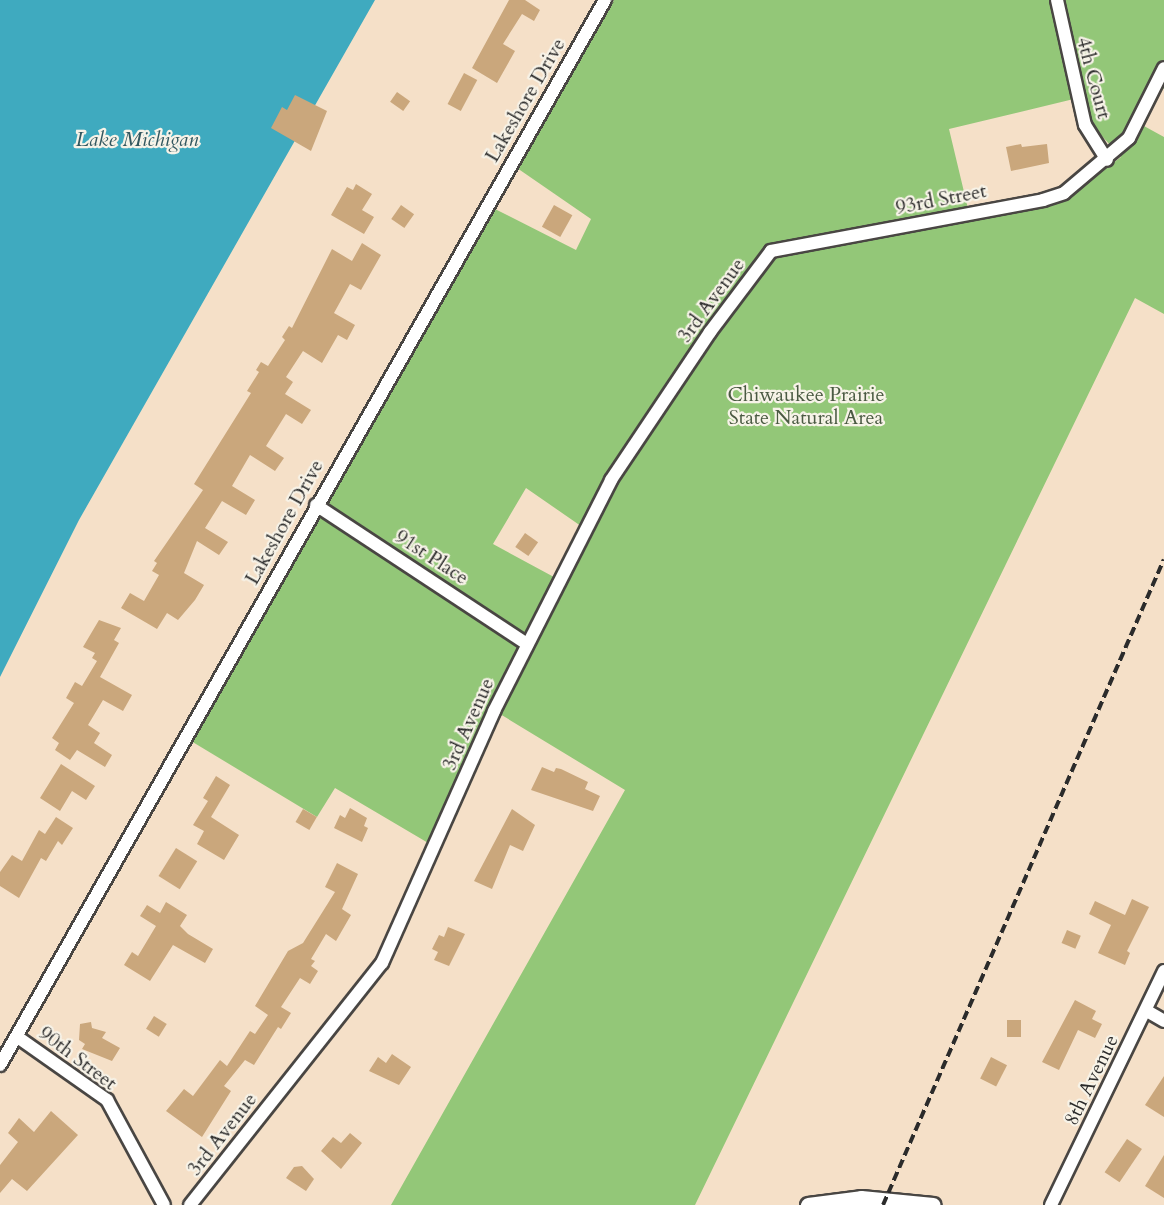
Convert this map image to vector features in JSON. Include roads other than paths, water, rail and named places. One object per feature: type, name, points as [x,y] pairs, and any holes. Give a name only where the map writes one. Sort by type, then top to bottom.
[{"type":"street","name":"Lakeshore Drive","points":[[0,1065],[19,1038],[316,506],[605,0]]},
{"type":"street","name":"4th Court","points":[[1058,0],[1085,125],[1107,160]]},
{"type":"street","name":"93rd Street","points":[[771,251],[1043,200],[1064,193],[1107,160],[1139,123],[1164,68]]},
{"type":"street","name":"3rd Avenue","points":[[190,1205],[382,963],[527,644],[611,480],[710,332],[771,251]]},
{"type":"street","name":"91st Place","points":[[316,506],[527,644]]},
{"type":"street","name":"8th Avenue","points":[[1051,1205],[1147,1011],[1164,970]]},
{"type":"street","points":[[1147,1011],[1164,1021]]},
{"type":"street","name":"90th Street","points":[[19,1038],[107,1100],[164,1205]]},
{"type":"street","points":[[808,1205],[851,1198],[933,1205]]},
{"type":"water","name":"Lake Michigan","points":[[0,0],[375,0],[79,520],[0,677]]},
{"type":"railway","points":[[883,1205],[1164,559]]},
{"type":"park label","name":"Chiwaukee Prairie State Natural Area","points":[[806,406]]}]
